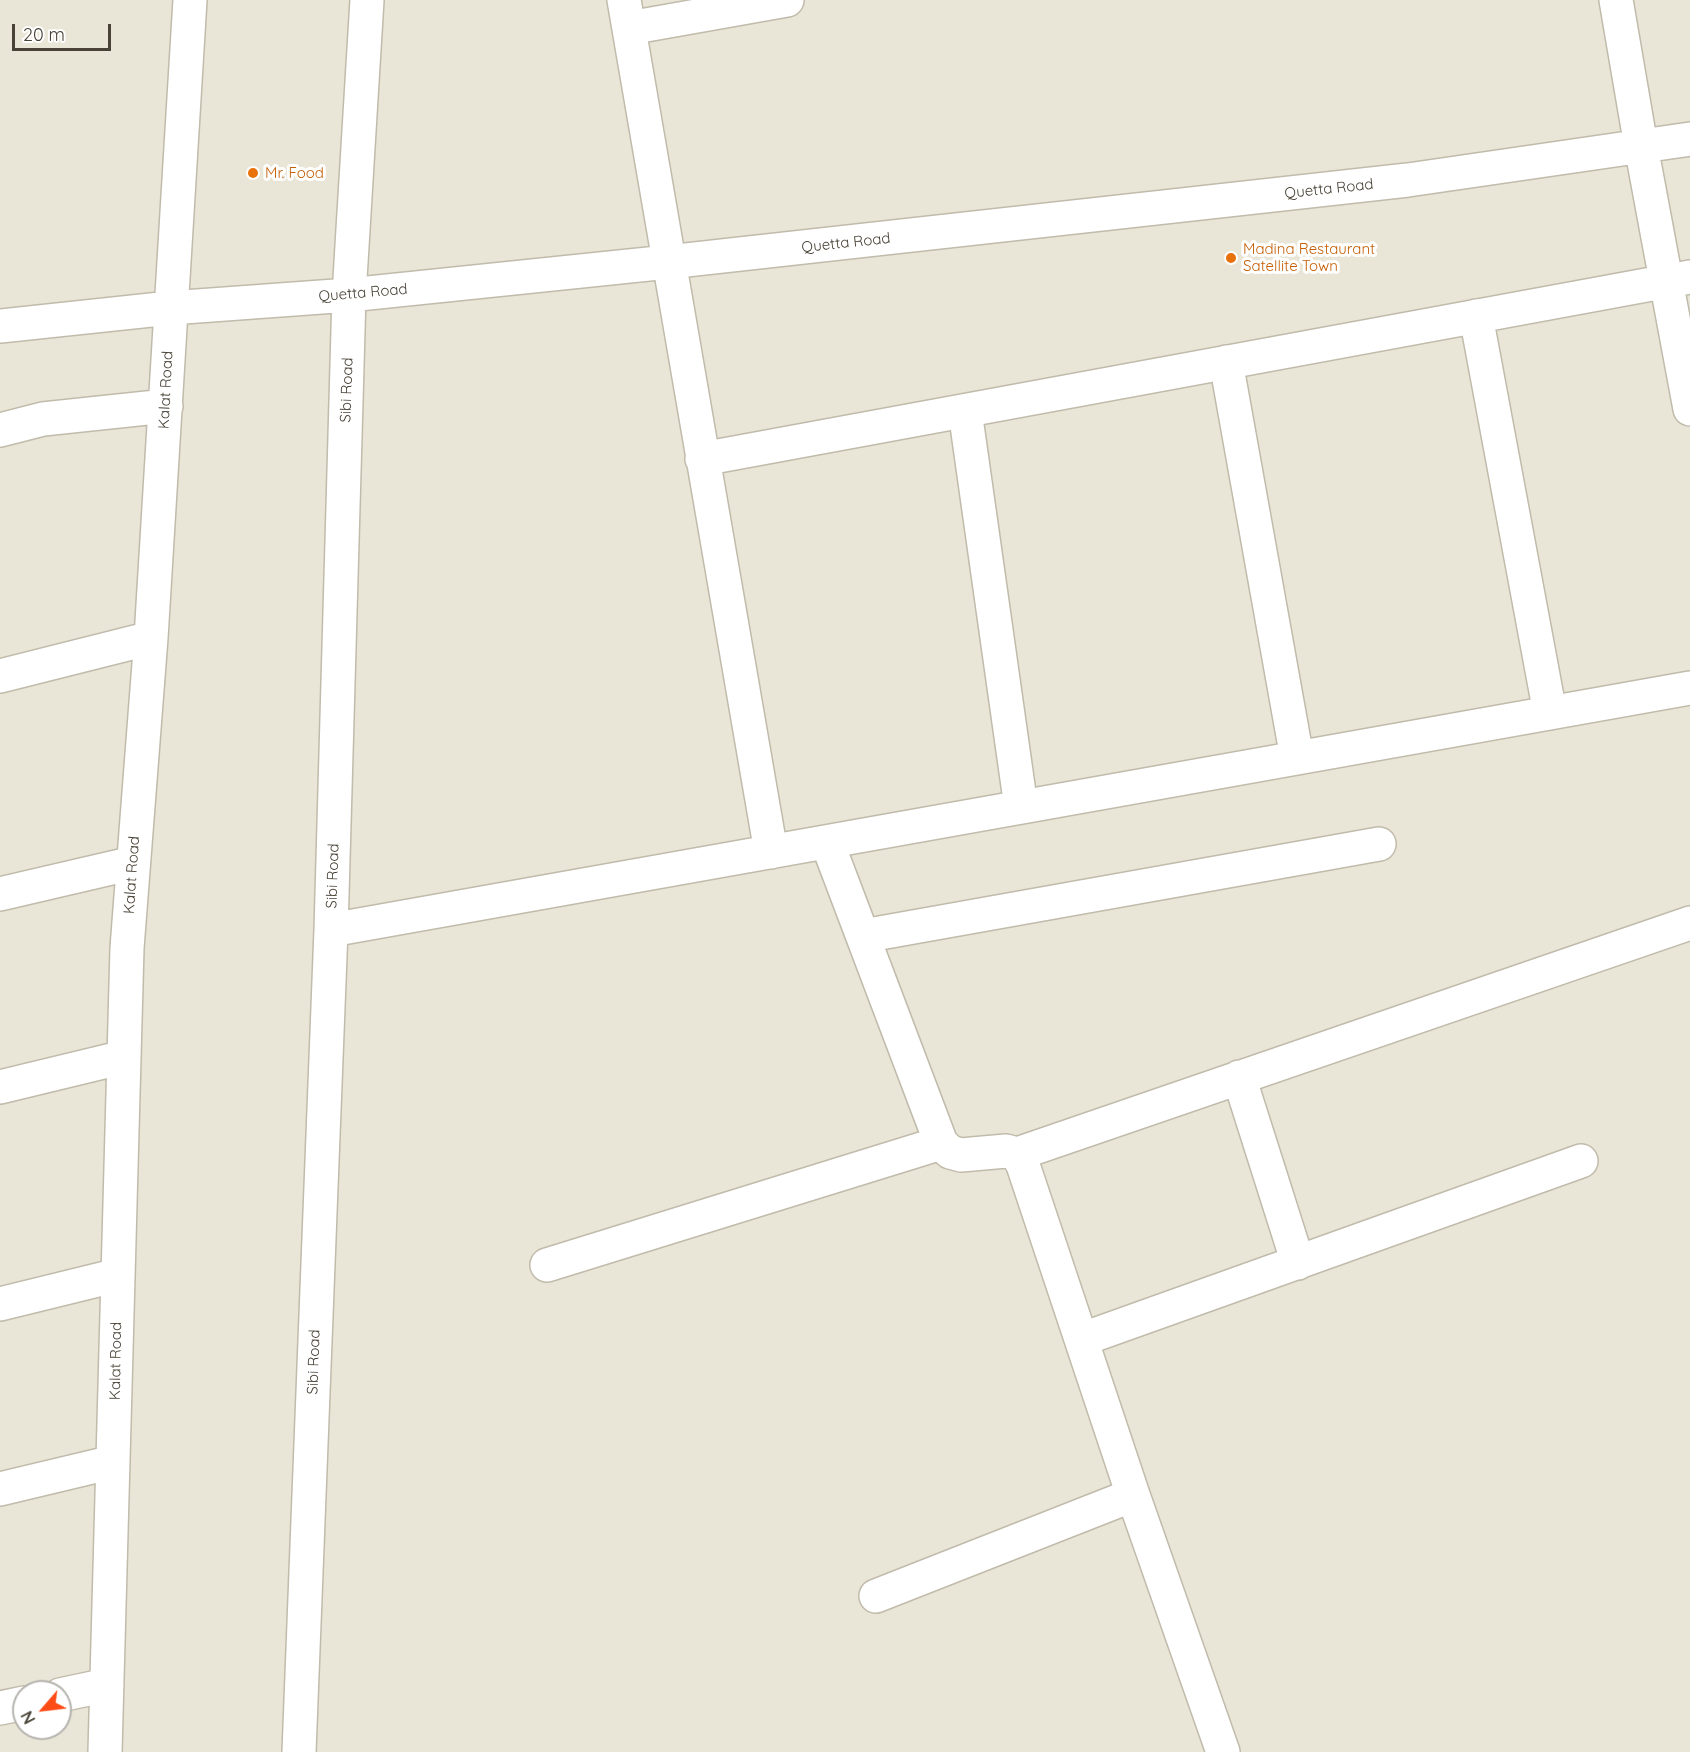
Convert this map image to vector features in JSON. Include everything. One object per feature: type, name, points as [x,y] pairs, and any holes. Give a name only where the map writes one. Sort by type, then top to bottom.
[{"type":"street","name":"Kalat Road","points":[[105,1752],[126,948],[151,638],[190,0]]},
{"type":"street","name":"Sibi Road","points":[[299,1752],[331,930],[349,295],[367,0]]},
{"type":"street","points":[[771,852],[626,14],[787,0]]},
{"type":"street","points":[[1616,0],[1641,146],[1678,280],[1690,409]]},
{"type":"street","name":"Quetta Road","points":[[0,326],[170,308],[349,295],[668,262],[1408,180],[1690,139]]},
{"type":"street","points":[[702,459],[1678,280]]},
{"type":"street","points":[[1476,316],[1550,713]]},
{"type":"street","points":[[1226,362],[1297,758]]},
{"type":"street","points":[[0,429],[44,419],[166,406]]},
{"type":"street","points":[[965,411],[1021,807]]},
{"type":"street","points":[[0,676],[151,638]]},
{"type":"street","points":[[331,930],[1690,688]]},
{"type":"street","points":[[827,842],[942,1143],[950,1152],[961,1155],[1006,1151],[1017,1154],[1690,923]]},
{"type":"street","points":[[863,936],[1379,844]]},
{"type":"street","points":[[0,894],[133,863]]},
{"type":"street","points":[[0,1087],[124,1057]]},
{"type":"street","points":[[1239,1077],[1298,1263]]},
{"type":"street","points":[[547,1265],[942,1143]]},
{"type":"street","points":[[1017,1154],[1023,1165],[1083,1339],[1133,1495],[1223,1752]]},
{"type":"street","points":[[1083,1339],[1581,1161]]},
{"type":"street","points":[[0,1304],[118,1275]]},
{"type":"street","points":[[0,1489],[113,1462]]},
{"type":"street","points":[[876,1596],[1133,1495]]},
{"type":"street","points":[[72,1692],[107,1685]]},
{"type":"shaded area","points":[[0,0],[1690,0],[1690,1752],[0,1752]]},
{"type":"place","name":"Mr. Food","points":[[253,173]]},
{"type":"place","name":"Madina Restaurant Satellite Town","points":[[1231,258]]}]
